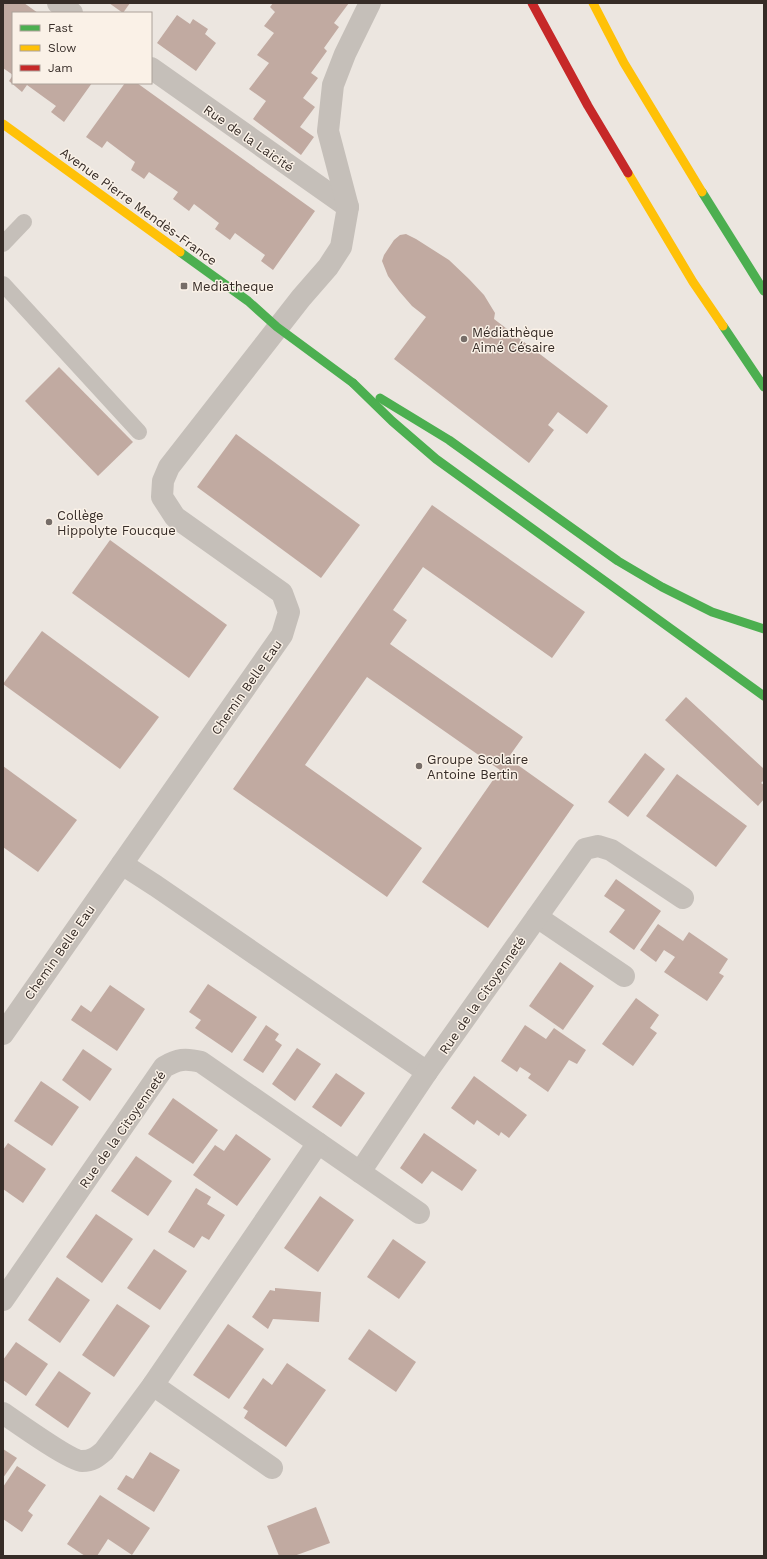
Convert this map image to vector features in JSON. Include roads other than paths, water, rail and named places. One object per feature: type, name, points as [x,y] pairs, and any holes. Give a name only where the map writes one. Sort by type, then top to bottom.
[{"type":"main road","points":[[532,3],[588,106],[693,282],[764,387]]},
{"type":"main road","points":[[593,3],[624,63],[764,292]]},
{"type":"main road","name":"Avenue Pierre Mendès-France","points":[[3,124],[248,301],[277,327],[353,383]]},
{"type":"main road","points":[[353,383],[449,440],[618,561],[662,587],[712,612],[764,629]]},
{"type":"main road","points":[[353,383],[392,422],[436,459],[764,696]]},
{"type":"street","points":[[58,3],[71,12]]},
{"type":"street","points":[[277,327],[300,298],[328,267],[341,247],[348,207],[328,131],[333,85],[345,54],[370,3]]},
{"type":"street","name":"Rue de la Laicité","points":[[152,69],[348,207]]},
{"type":"street","name":"Chemin Belle Eau","points":[[3,1034],[282,635],[289,612],[282,594],[175,517],[162,497],[163,481],[169,468],[277,327]]},
{"type":"street","name":"Rue de la Citoyenneté","points":[[360,1172],[427,1072],[585,849],[598,846],[611,850],[684,898]]},
{"type":"street","points":[[122,864],[427,1072]]},
{"type":"street","points":[[537,917],[624,976]]},
{"type":"street","name":"Rue de la Citoyenneté","points":[[3,1300],[164,1067],[174,1061],[188,1059],[201,1062],[419,1213]]},
{"type":"street","points":[[3,1413],[68,1455],[81,1461],[95,1460],[104,1451],[153,1385],[318,1143]]},
{"type":"street","points":[[153,1385],[272,1468]]},
{"type":"lane","points":[[3,244],[24,222]]},
{"type":"lane","points":[[3,284],[140,432]]},
{"type":"place","name":"Mediatheque","points":[[184,286]]},
{"type":"place","name":"Médiathèque Aimé Césaire","points":[[464,339]]},
{"type":"place","name":"Collège Hippolyte Foucque","points":[[49,522]]},
{"type":"place","name":"Groupe Scolaire Antoine Bertin","points":[[419,766]]}]
